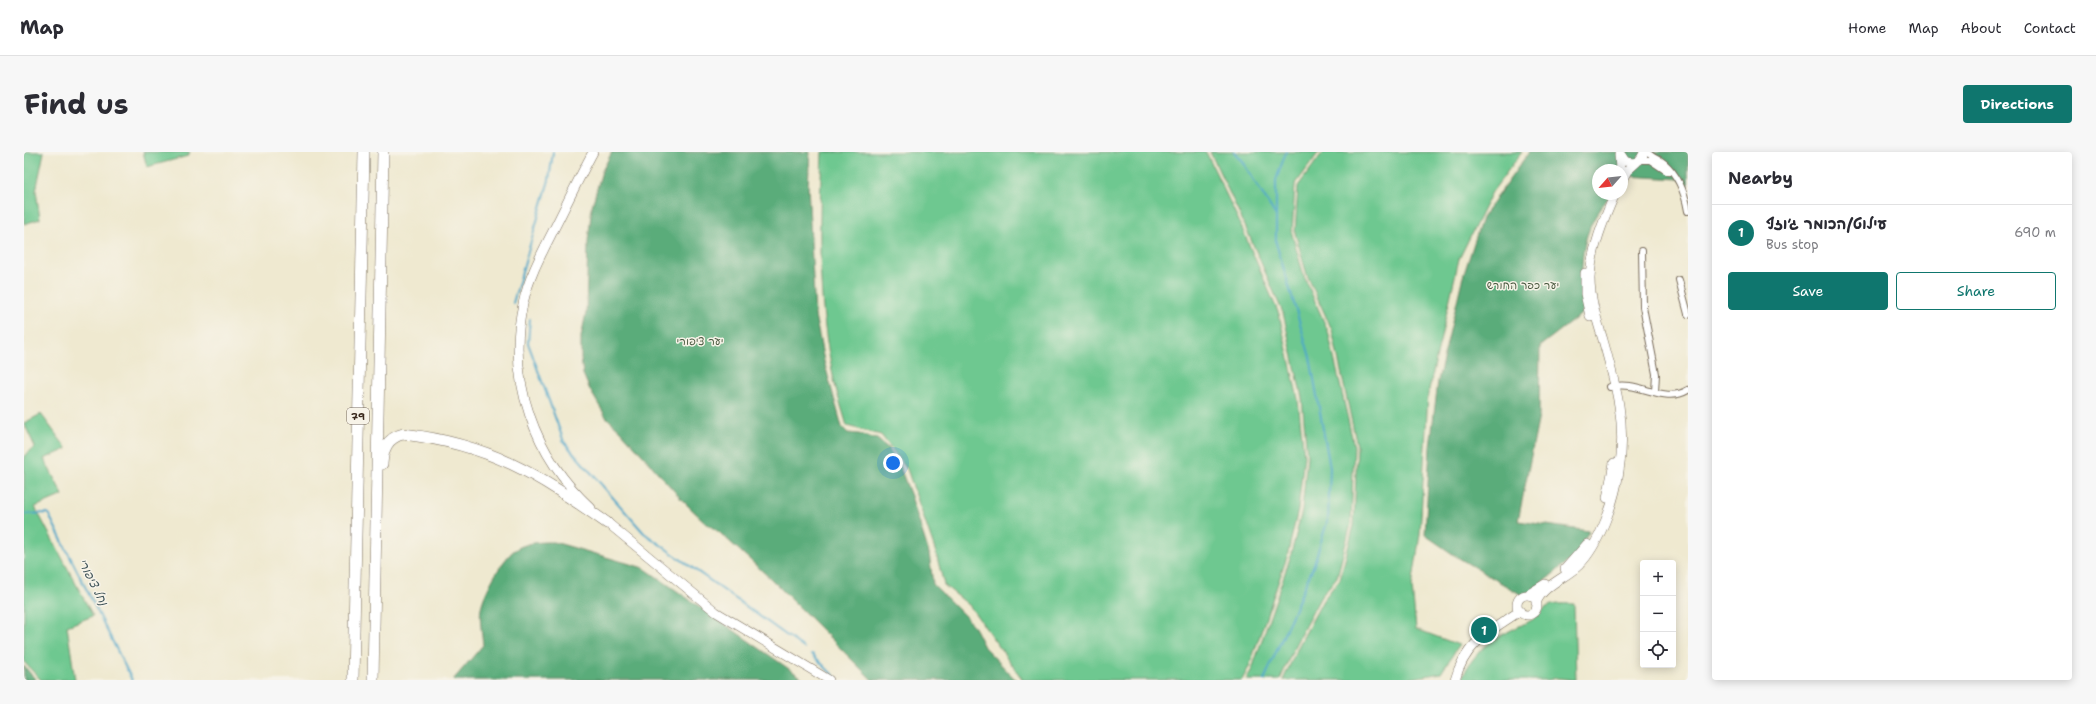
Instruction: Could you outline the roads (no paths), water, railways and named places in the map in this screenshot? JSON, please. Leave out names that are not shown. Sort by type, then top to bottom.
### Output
[{"type":"highway","name":"79","points":[[353,680],[364,152]]},
{"type":"highway","name":"79","points":[[373,680],[374,562],[383,152]]},
{"type":"highway","points":[[374,562],[383,453],[391,439],[403,434],[444,440],[500,457],[558,489],[607,523]]},
{"type":"street","points":[[593,152],[535,267],[523,304],[518,342],[519,369],[525,400],[531,420],[547,454],[575,491],[607,523],[716,612],[828,680]]},
{"type":"street","points":[[1648,152],[1667,165],[1679,183],[1688,211]]},
{"type":"street","points":[[1619,153],[1624,161],[1640,158],[1655,163],[1665,169],[1679,183]]},
{"type":"street","points":[[1619,153],[1620,164]]},
{"type":"street","points":[[1628,170],[1640,158]]},
{"type":"street","points":[[1536,603],[1545,590],[1572,571],[1585,559],[1599,534],[1610,508],[1619,472],[1622,444],[1620,408],[1587,303],[1584,285],[1586,265],[1591,243],[1607,200]]},
{"type":"street","points":[[1520,611],[1518,601],[1561,572],[1575,560],[1586,545],[1600,516],[1611,480],[1616,447],[1613,386],[1594,307],[1590,279],[1593,259],[1599,238],[1613,200]]},
{"type":"street","points":[[1642,250],[1643,307],[1656,380],[1655,392]]},
{"type":"street","points":[[1679,280],[1688,314]]},
{"type":"street","points":[[1613,386],[1630,385],[1671,396],[1688,390]]},
{"type":"street","points":[[1520,611],[1526,614],[1532,613],[1536,609],[1536,603],[1533,598],[1527,595]]},
{"type":"street","points":[[1455,680],[1458,667],[1468,650],[1480,639],[1520,611]]},
{"type":"waterway","points":[[513,303],[549,180],[553,152]]},
{"type":"waterway","points":[[1234,152],[1242,161],[1276,216]]},
{"type":"waterway","points":[[1264,680],[1313,567],[1328,519],[1330,468],[1310,357],[1276,243],[1276,180],[1286,152]]},
{"type":"waterway","points":[[530,319],[528,343],[564,442],[644,533],[804,648]]},
{"type":"waterway","name":"נחל ציפורי","points":[[24,514],[48,513],[132,680]]},
{"type":"waterway","points":[[812,654],[838,680]]},
{"type":"place","name":"עילוט/הכומר ג׳וזף","points":[[1484,630]]},
{"type":"park label","name":"יער כפר החורש","points":[[1523,285]]},
{"type":"park label","name":"יער ציפורי","points":[[700,341]]}]
